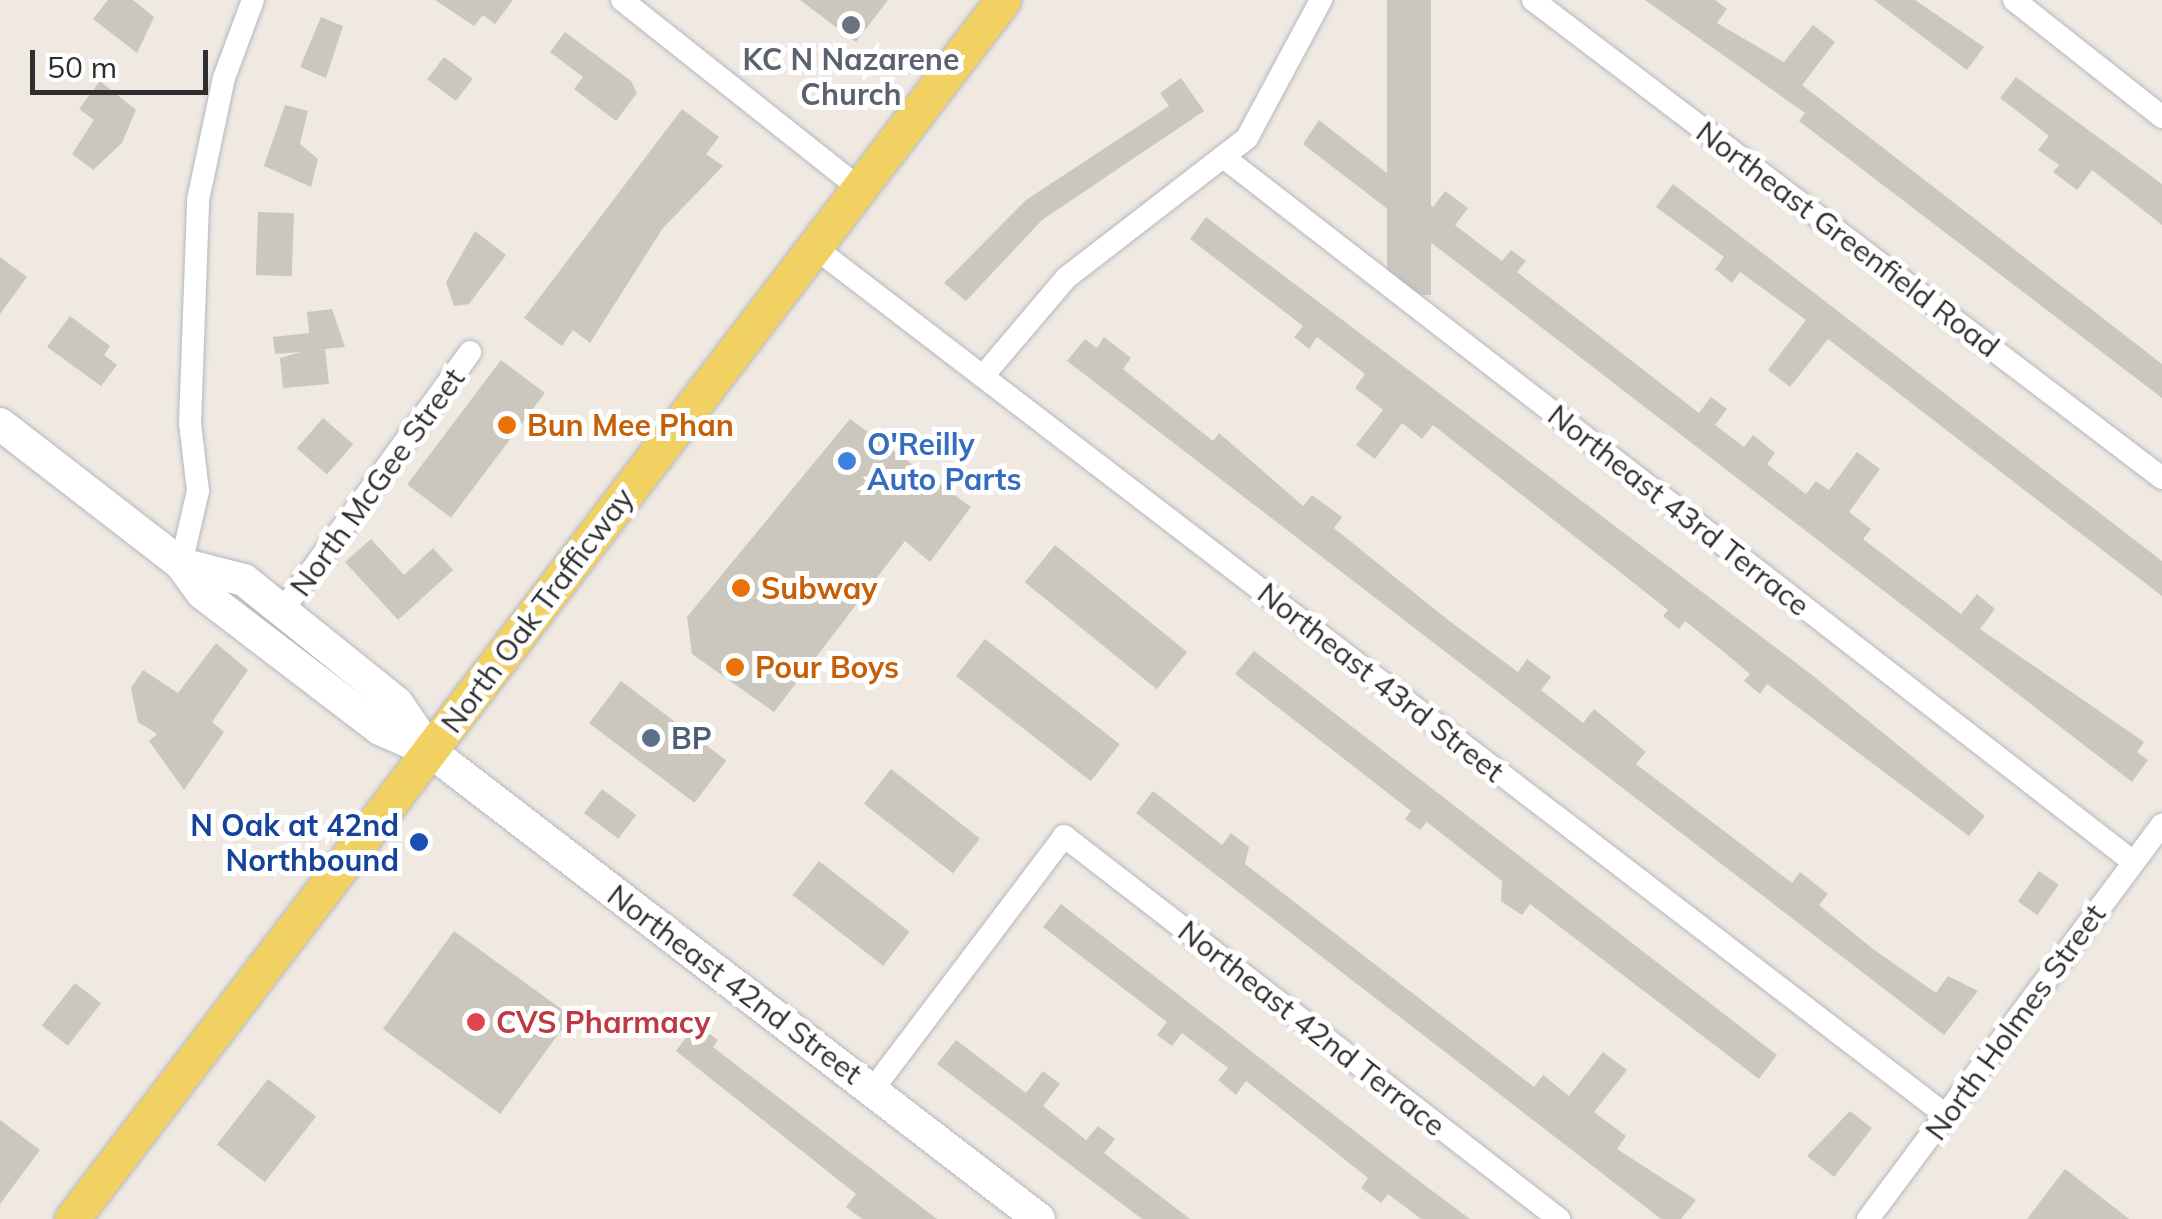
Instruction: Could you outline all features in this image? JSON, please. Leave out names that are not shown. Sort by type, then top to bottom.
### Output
[{"type":"main road","name":"North Oak Trafficway","points":[[72,1219],[1003,0]]},
{"type":"main road","points":[[0,424],[181,564],[202,594],[366,718],[430,751]]},
{"type":"main road","points":[[181,564],[219,567],[282,611],[397,702],[430,751]]},
{"type":"main road","name":"Northeast 42nd Street","points":[[430,751],[1040,1219]]},
{"type":"street","points":[[181,564],[198,491],[190,423],[198,200],[224,78],[253,0]]},
{"type":"street","points":[[622,0],[859,188]]},
{"type":"street","points":[[983,376],[1066,278],[1226,160],[1281,88],[1321,0]]},
{"type":"street","name":"Northeast Greenfield Road","points":[[1533,0],[2162,478]]},
{"type":"street","points":[[2014,0],[2162,117]]},
{"type":"street","name":"Northeast 43rd Terrace","points":[[1226,160],[2132,861]]},
{"type":"street","name":"Northeast 43rd Street","points":[[814,247],[1946,1116]]},
{"type":"street","name":"North McGee Street","points":[[282,611],[470,352]]},
{"type":"street","name":"North Holmes Street","points":[[1868,1219],[2162,825]]},
{"type":"street","name":"Northeast 42nd Terrace","points":[[873,1089],[1064,836],[1559,1219]]},
{"type":"building","points":[[108,0],[133,0],[154,17],[137,53],[93,19]]},
{"type":"building","points":[[435,0],[513,0],[495,24],[483,15],[474,26]]},
{"type":"building","name":"KC N Nazarene Church","points":[[800,0],[888,0],[856,42]]},
{"type":"building","points":[[1387,0],[1431,0],[1431,295],[1387,295]]},
{"type":"building","points":[[1645,0],[1715,0],[1727,9],[1717,23],[1784,62],[1813,25],[1835,42],[1802,85],[2162,364],[2162,398],[1799,121],[1805,113]]},
{"type":"building","points":[[1874,0],[1915,0],[1984,47],[1967,70]]},
{"type":"building","points":[[321,17],[343,26],[326,78],[300,67]]},
{"type":"building","points":[[565,32],[631,81],[637,93],[616,121],[574,89],[583,77],[550,52]]},
{"type":"building","points":[[444,57],[473,79],[456,101],[427,79]]},
{"type":"building","points":[[2016,77],[2162,184],[2162,225],[2092,170],[2077,190],[2053,172],[2059,165],[2038,150],[2049,136],[2000,98]]},
{"type":"building","points":[[1181,78],[1204,111],[1042,220],[966,301],[944,283],[1026,200],[1169,106],[1160,93]]},
{"type":"building","points":[[100,81],[136,110],[122,143],[93,170],[72,154],[94,120],[79,109]]},
{"type":"building","points":[[285,105],[308,111],[300,144],[318,159],[311,187],[264,166]]},
{"type":"building","points":[[682,109],[719,137],[706,154],[723,166],[663,228],[590,343],[573,330],[562,346],[524,318]]},
{"type":"building","points":[[1319,120],[1425,203],[1433,207],[1445,191],[1468,208],[1455,225],[1502,261],[1511,250],[1526,261],[1517,272],[1699,413],[1711,397],[1727,409],[1715,425],[1744,447],[1753,435],[1775,453],[1767,464],[1806,494],[1816,481],[1829,490],[1857,452],[1880,469],[1849,512],[1871,529],[1863,539],[1961,614],[1977,594],[1995,609],[1980,629],[2144,742],[2137,752],[2148,760],[2132,782],[1303,144]]},
{"type":"building","points":[[1673,184],[2162,561],[2162,596],[1828,339],[1790,387],[1768,370],[1806,320],[1740,272],[1732,283],[1715,269],[1724,257],[1656,207]]},
{"type":"building","points":[[258,212],[294,213],[292,276],[256,275]]},
{"type":"building","points":[[1206,217],[1812,675],[1985,816],[1969,836],[1767,684],[1760,694],[1744,681],[1750,674],[1719,648],[1685,621],[1679,629],[1663,616],[1668,610],[1433,425],[1422,439],[1402,423],[1375,459],[1356,445],[1383,410],[1355,388],[1365,374],[1317,337],[1309,349],[1294,337],[1303,326],[1190,239]]},
{"type":"building","points":[[475,231],[506,255],[469,304],[454,306],[446,282]]},
{"type":"building","points":[[0,257],[27,277],[0,314]]},
{"type":"building","points":[[332,309],[345,347],[325,349],[329,384],[283,388],[280,358],[301,352],[275,354],[273,337],[309,333],[307,312]]},
{"type":"building","points":[[70,316],[110,346],[104,355],[117,365],[101,386],[47,347]]},
{"type":"building","points":[[1104,337],[1131,358],[1123,369],[1213,441],[1219,433],[1303,506],[1312,495],[1342,517],[1334,528],[1448,620],[1518,672],[1527,659],[1551,677],[1541,690],[1583,723],[1594,709],[1646,752],[1636,764],[1792,883],[1800,872],[1828,894],[1819,905],[1873,949],[1936,993],[1948,976],[1978,991],[1944,1035],[1067,361],[1085,339],[1097,348]]},
{"type":"building","points":[[501,360],[545,393],[451,518],[407,485]]},
{"type":"building","points":[[323,418],[353,444],[327,474],[297,448]]},
{"type":"building","points":[[850,419],[971,507],[930,562],[905,541],[774,712],[692,654],[687,617]]},
{"type":"building","points":[[371,539],[404,575],[433,548],[453,570],[398,620],[345,562]]},
{"type":"building","points":[[1055,545],[1187,652],[1157,689],[1025,582]]},
{"type":"building","points":[[985,639],[1120,744],[1091,781],[956,676]]},
{"type":"building","points":[[216,643],[248,670],[212,722],[224,732],[184,790],[149,741],[157,734],[138,722],[131,688],[143,670],[178,693]]},
{"type":"building","points":[[1254,651],[1777,1055],[1759,1079],[1530,904],[1522,915],[1501,901],[1502,881],[1427,822],[1420,830],[1405,819],[1411,811],[1235,674]]},
{"type":"building","points":[[621,681],[726,760],[695,803],[589,723]]},
{"type":"building","points":[[891,769],[980,839],[953,873],[864,804]]},
{"type":"building","points":[[602,789],[636,815],[618,839],[584,813]]},
{"type":"building","points":[[1153,791],[1222,845],[1231,833],[1249,847],[1245,864],[1534,1087],[1543,1075],[1569,1096],[1603,1052],[1627,1070],[1594,1112],[1626,1136],[1617,1149],[1696,1200],[1681,1219],[1661,1219],[1136,813]]},
{"type":"building","points":[[819,861],[910,932],[883,966],[793,895]]},
{"type":"building","points":[[2039,871],[2059,885],[2037,915],[2018,901]]},
{"type":"building","points":[[1061,904],[1470,1219],[1421,1219],[1388,1194],[1381,1203],[1361,1188],[1368,1178],[1246,1081],[1236,1095],[1218,1080],[1228,1068],[1182,1033],[1172,1046],[1157,1035],[1167,1022],[1043,927]]},
{"type":"building","name":"CVS Pharmacy","points":[[454,931],[571,1016],[500,1114],[383,1029]]},
{"type":"building","points":[[75,983],[101,1003],[68,1046],[42,1026]]},
{"type":"building","points":[[696,1024],[718,1040],[713,1047],[937,1219],[862,1219],[846,1207],[856,1194],[676,1051]]},
{"type":"building","points":[[956,1040],[1026,1093],[1043,1071],[1060,1084],[1043,1106],[1086,1140],[1098,1126],[1115,1139],[1104,1153],[1190,1219],[1142,1219],[937,1064]]},
{"type":"building","points":[[268,1079],[316,1117],[265,1182],[217,1144]]},
{"type":"building","points":[[1850,1111],[1872,1128],[1834,1177],[1807,1156]]},
{"type":"building","points":[[0,1120],[40,1150],[0,1204]]},
{"type":"building","points":[[2065,1169],[2129,1219],[2027,1219]]},
{"type":"place","name":"KC N Nazarene Church","points":[[851,25]]},
{"type":"place","name":"Bun Mee Phan","points":[[507,425]]},
{"type":"place","name":"O'Reilly Auto Parts","points":[[847,461]]},
{"type":"place","name":"Subway","points":[[741,588]]},
{"type":"place","name":"Pour Boys","points":[[735,667]]},
{"type":"place","name":"BP","points":[[651,738]]},
{"type":"place","name":"N Oak at 42nd Northbound","points":[[419,842]]},
{"type":"place","name":"CVS Pharmacy","points":[[476,1022]]}]
